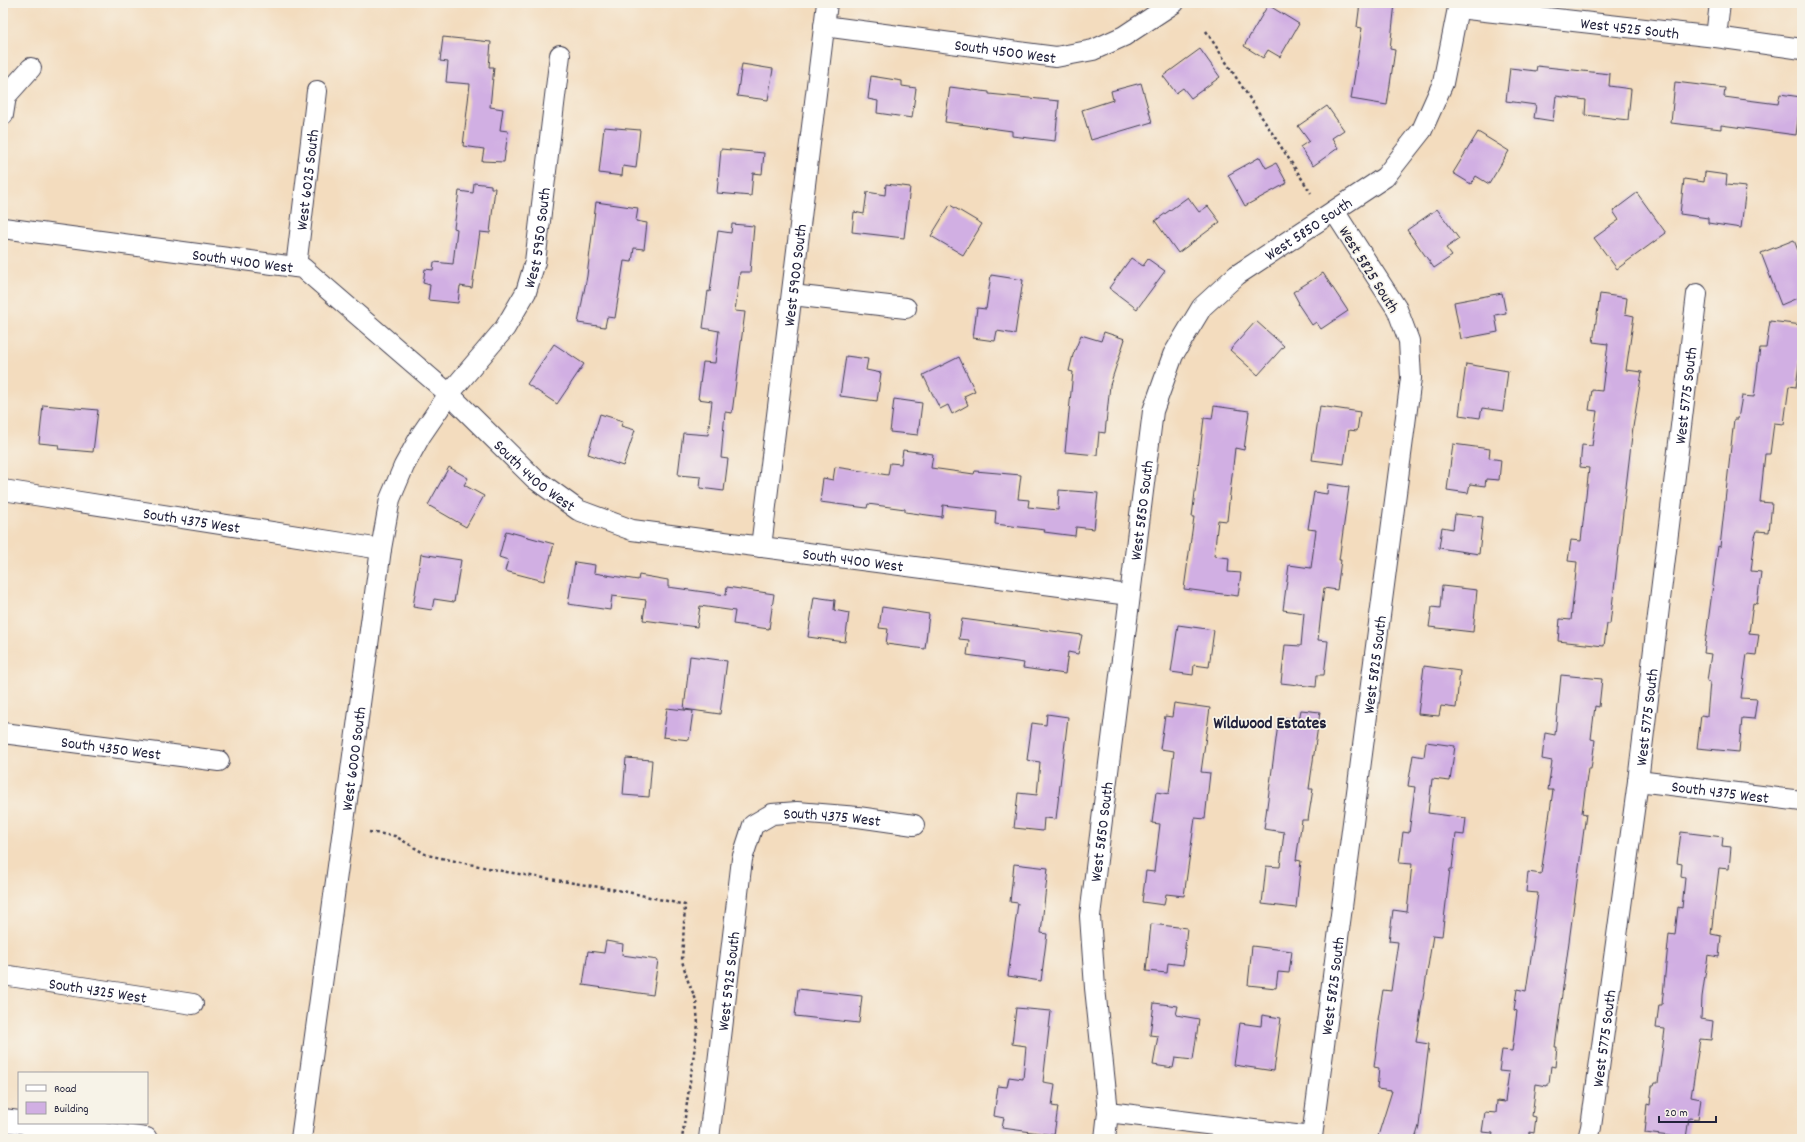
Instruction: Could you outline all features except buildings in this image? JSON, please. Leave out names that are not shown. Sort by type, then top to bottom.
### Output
[{"type":"main road","points":[[3,1120],[18,1122]]},
{"type":"main road","points":[[32,1124],[146,1139]]},
{"type":"street","name":"West 5900 South","points":[[761,547],[827,3]]},
{"type":"street","name":"South 4500 West","points":[[824,26],[1056,57],[1093,50],[1124,36],[1174,3]]},
{"type":"street","points":[[1716,37],[1720,3]]},
{"type":"street","name":"West 4525 South","points":[[1458,6],[1802,48]]},
{"type":"street","name":"West 5850 South","points":[[1105,1139],[1108,1112],[1090,916],[1153,411],[1173,354],[1202,307],[1237,275],[1385,177],[1422,130],[1443,83],[1458,6]]},
{"type":"street","name":"West 5950 South","points":[[449,394],[505,328],[526,292],[535,262],[560,55]]},
{"type":"street","points":[[3,115],[6,96],[31,68]]},
{"type":"street","name":"West 6025 South","points":[[296,267],[317,91]]},
{"type":"street","name":"West 5825 South","points":[[1108,1112],[1312,1137],[1411,378],[1409,341],[1398,309],[1334,211]]},
{"type":"street","name":"South 4400 West","points":[[3,228],[302,268],[449,394],[535,479],[578,510],[632,530],[1129,595]]},
{"type":"street","name":"West 5775 South","points":[[1588,1139],[1591,1127],[1638,781],[1697,294]]},
{"type":"street","points":[[792,295],[906,308]]},
{"type":"street","name":"West 6000 South","points":[[301,1139],[381,549],[390,500],[404,466],[421,435],[449,394]]},
{"type":"street","name":"South 4375 West","points":[[3,490],[381,549]]},
{"type":"street","name":"South 4350 West","points":[[3,733],[219,761]]},
{"type":"street","name":"South 4375 West","points":[[1638,781],[1802,801]]},
{"type":"street","name":"South 4375 West","points":[[752,825],[772,814],[797,812],[858,817],[914,824]]},
{"type":"street","name":"West 5925 South","points":[[709,1139],[742,859],[752,825]]},
{"type":"street","name":"South 4325 West","points":[[3,975],[193,1004]]},
{"type":"path","points":[[1206,31],[1311,193]]},
{"type":"path","points":[[369,832],[395,836],[427,855],[506,872],[622,891],[685,905],[682,961],[696,1000],[698,1024],[682,1139]]},
{"type":"district","name":"Wildwood Estates","points":[[1270,722]]}]
